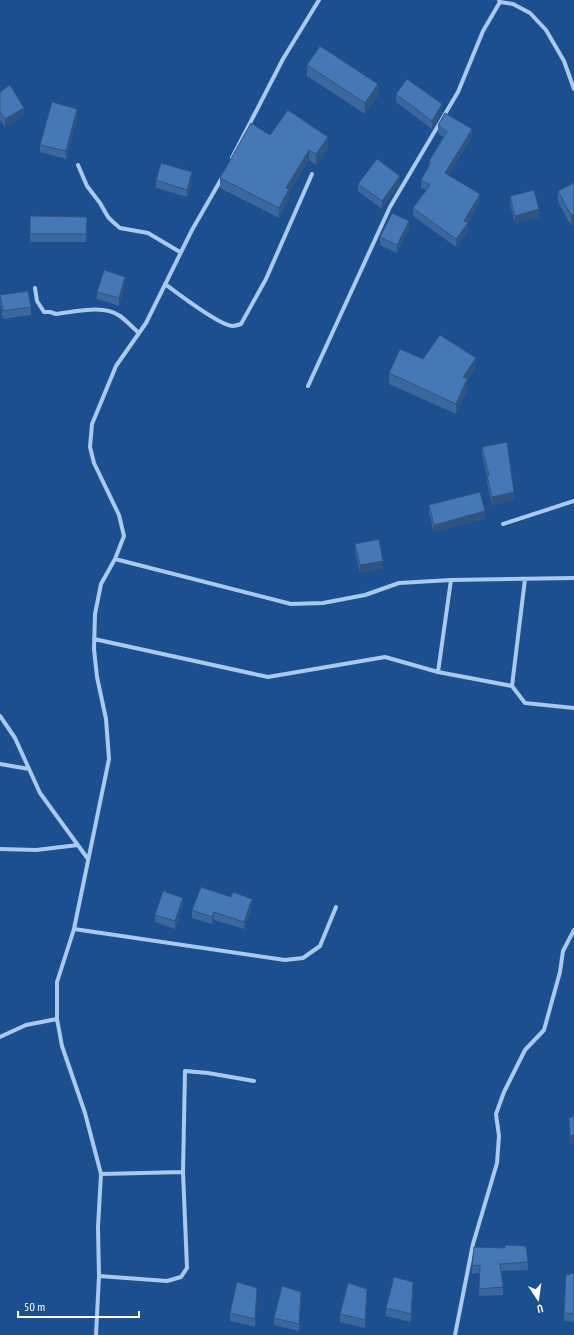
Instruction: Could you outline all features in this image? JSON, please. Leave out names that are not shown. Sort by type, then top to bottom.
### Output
[{"type":"street","points":[[230,161],[283,59],[319,0]]},
{"type":"street","points":[[308,386],[390,207],[458,92],[483,30],[500,1],[513,4],[530,13],[546,30],[564,61],[574,89]]},
{"type":"street","points":[[78,165],[87,186],[100,203],[108,218],[120,228],[148,233],[180,252]]},
{"type":"street","points":[[96,1335],[99,1276],[98,1227],[100,1174],[85,1113],[62,1046],[57,1019],[57,982],[74,929],[109,759],[106,719],[97,677],[94,639],[95,614],[101,584],[124,536],[119,515],[94,463],[90,447],[92,424],[116,366],[146,323],[180,252],[224,173]]},
{"type":"street","points":[[165,284],[210,316],[225,324],[232,326],[241,324],[266,279],[312,174]]},
{"type":"street","points":[[35,288],[37,301],[44,312],[56,314],[98,309],[109,311],[120,316],[139,333]]},
{"type":"street","points":[[503,524],[574,501]]},
{"type":"street","points":[[114,559],[291,604],[323,603],[365,595],[399,583],[451,580],[574,578]]},
{"type":"street","points":[[512,686],[525,579]]},
{"type":"street","points":[[438,672],[451,580]]},
{"type":"street","points":[[94,639],[268,677],[385,657],[438,672],[512,686],[525,703],[574,708]]},
{"type":"street","points":[[0,716],[15,738],[40,793],[88,859]]},
{"type":"street","points":[[0,764],[29,769]]},
{"type":"street","points":[[0,850],[36,850],[78,845]]},
{"type":"street","points":[[74,929],[284,960],[303,958],[320,946],[336,907]]},
{"type":"street","points":[[455,1335],[473,1244],[497,1163],[500,1136],[496,1114],[504,1092],[525,1050],[544,1030],[560,972],[564,951],[574,930]]},
{"type":"street","points":[[0,1037],[26,1025],[57,1019]]},
{"type":"street","points":[[99,1276],[167,1281],[180,1278],[187,1268],[183,1172],[185,1071],[208,1073],[254,1081]]},
{"type":"street","points":[[100,1174],[183,1172]]},
{"type":"building","points":[[320,46],[378,84],[365,103],[307,65]]},
{"type":"building","points":[[407,79],[442,104],[432,121],[396,94]]},
{"type":"building","points":[[10,85],[24,108],[5,119],[0,112],[0,92]]},
{"type":"building","points":[[52,102],[77,109],[66,151],[40,145]]},
{"type":"building","points":[[288,110],[328,137],[316,154],[309,150],[286,188],[289,189],[279,208],[220,178],[251,123],[270,135]]},
{"type":"building","points":[[445,113],[472,129],[445,173],[480,194],[464,221],[468,223],[456,239],[413,208],[430,185],[421,180],[431,162],[429,161],[447,132],[438,125]]},
{"type":"building","points":[[377,159],[400,176],[382,201],[358,184]]},
{"type":"building","points":[[161,163],[192,172],[187,190],[156,180]]},
{"type":"building","points":[[574,183],[574,214],[571,215],[558,191]]},
{"type":"building","points":[[534,190],[539,209],[515,216],[510,196]]},
{"type":"building","points":[[392,213],[409,221],[397,245],[380,237]]},
{"type":"building","points":[[30,216],[87,217],[86,234],[30,234]]},
{"type":"building","points":[[104,270],[125,277],[119,298],[97,292]]},
{"type":"building","points":[[28,291],[31,307],[3,311],[0,295]]},
{"type":"building","points":[[440,335],[476,358],[463,377],[467,379],[456,404],[389,373],[400,349],[423,359]]},
{"type":"building","points":[[507,442],[514,492],[492,497],[487,476],[489,475],[482,447]]},
{"type":"building","points":[[480,492],[485,511],[434,525],[429,505]]},
{"type":"building","points":[[379,539],[383,561],[360,565],[355,544]]},
{"type":"building","points":[[201,887],[231,897],[233,892],[252,899],[244,922],[214,912],[212,917],[192,910]]},
{"type":"building","points":[[163,891],[183,898],[175,921],[155,915]]},
{"type":"building","points":[[574,1116],[574,1135],[570,1136],[569,1118]]},
{"type":"building","points":[[505,1245],[526,1246],[528,1262],[500,1264],[503,1287],[479,1289],[480,1265],[472,1266],[474,1247],[505,1248]]},
{"type":"building","points":[[574,1273],[574,1314],[564,1313],[566,1275]]},
{"type":"building","points":[[394,1277],[413,1282],[411,1314],[386,1308]]},
{"type":"building","points":[[237,1282],[257,1288],[255,1319],[230,1313]]},
{"type":"building","points":[[348,1283],[367,1289],[365,1320],[340,1314]]},
{"type":"building","points":[[282,1286],[301,1292],[299,1324],[274,1318]]}]
